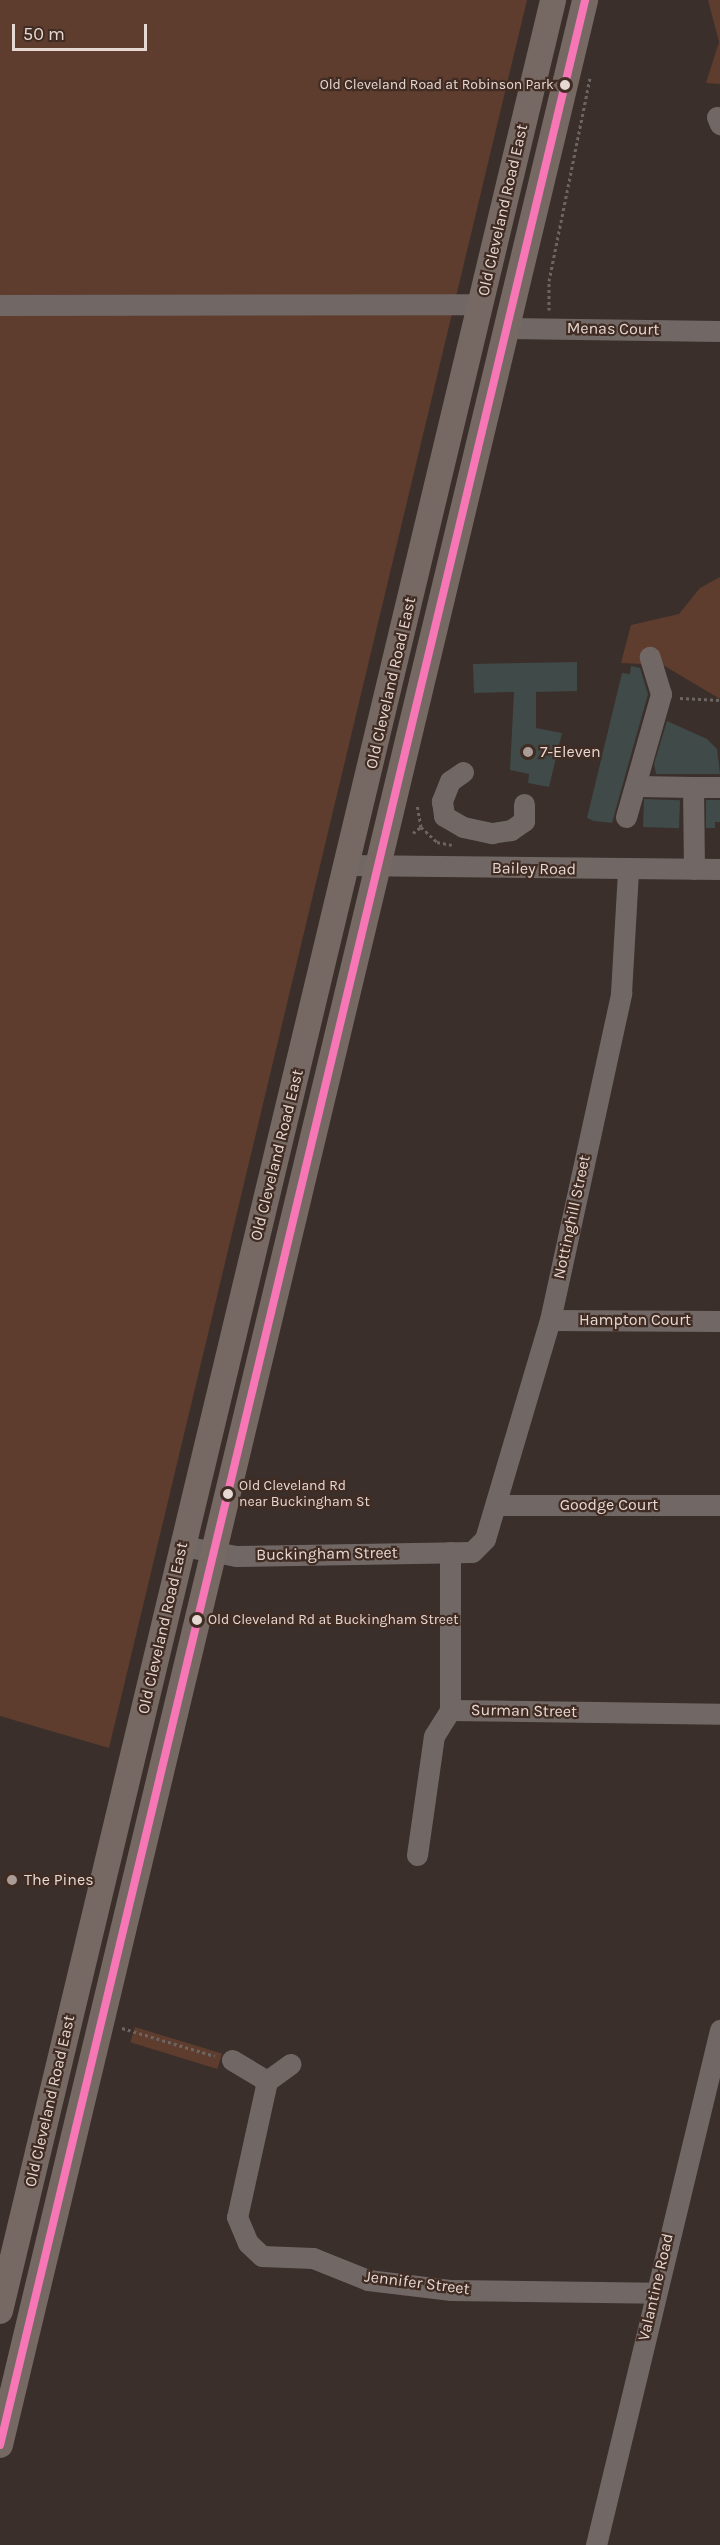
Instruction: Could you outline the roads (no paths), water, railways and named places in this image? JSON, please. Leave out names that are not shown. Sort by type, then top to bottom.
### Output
[{"type":"main road","name":"Old Cleveland Road East","points":[[0,2311],[553,0]]},
{"type":"main road","name":"Old Cleveland Road East","points":[[0,2445],[585,0]]},
{"type":"street","points":[[0,305],[480,304]]},
{"type":"street","name":"Menas Court","points":[[506,328],[720,331]]},
{"type":"street","points":[[626,816],[637,786],[661,694],[650,657]]},
{"type":"street","points":[[463,772],[450,781],[442,801],[444,816],[463,827],[492,833],[511,830],[524,821],[524,804]]},
{"type":"street","points":[[637,786],[720,787]]},
{"type":"street","points":[[693,787],[694,869]]},
{"type":"street","name":"Bailey Road","points":[[347,865],[627,870],[720,869]]},
{"type":"street","name":"Nottinghill Street","points":[[472,1552],[485,1539],[497,1505],[550,1320],[621,993],[627,870]]},
{"type":"street","name":"Hampton Court","points":[[550,1320],[720,1321]]},
{"type":"street","name":"Goodge Court","points":[[497,1505],[720,1505]]},
{"type":"street","name":"Buckingham Street","points":[[183,1546],[236,1556],[472,1552]]},
{"type":"street","name":"Surman Street","points":[[450,1552],[450,1710],[720,1714]]},
{"type":"street","points":[[417,1856],[434,1736],[450,1710]]},
{"type":"street","name":"Valantine Road","points":[[596,2545],[720,2030]]},
{"type":"street","points":[[232,2060],[267,2081],[290,2064]]},
{"type":"street","name":"Jennifer Street","points":[[267,2081],[237,2217],[248,2243],[262,2256],[313,2258],[368,2280],[451,2290],[655,2293]]},
{"type":"place","name":"Old Cleveland Road at Robinson Park","points":[[565,85]]},
{"type":"place","name":"7-Eleven","points":[[528,752]]},
{"type":"place","name":"Old Cleveland Rd near Buckingham St","points":[[228,1494]]},
{"type":"place","name":"Old Cleveland Rd at Buckingham Street","points":[[197,1620]]},
{"type":"place","name":"The Pines","points":[[12,1880]]}]
